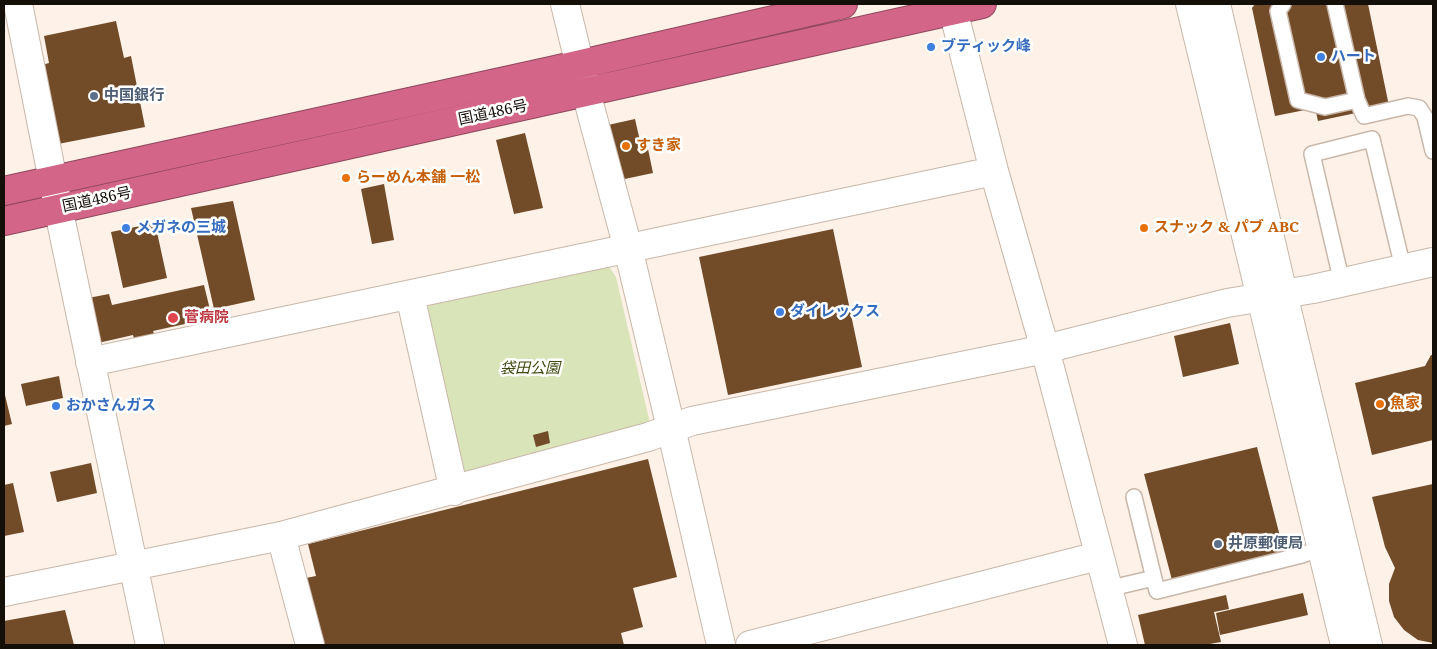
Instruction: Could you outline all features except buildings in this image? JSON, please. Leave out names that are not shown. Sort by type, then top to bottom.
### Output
[{"type":"highway","name":"国道486号","points":[[4,191],[843,4]]},
{"type":"highway","name":"国道486号","points":[[4,222],[59,208],[982,4]]},
{"type":"street","points":[[19,4],[90,362],[150,645]]},
{"type":"street","points":[[565,4],[628,248],[721,645]]},
{"type":"street","points":[[1190,4],[1368,645]]},
{"type":"street","points":[[1216,4],[1321,548],[1344,645]]},
{"type":"street","points":[[953,10],[994,171],[1044,349],[1123,645]]},
{"type":"street","points":[[90,362],[994,171]]},
{"type":"street","points":[[4,592],[281,536],[454,491],[648,437],[692,421],[1044,349],[1227,303],[1342,283],[1433,262]]},
{"type":"street","points":[[410,295],[454,491]]},
{"type":"street","points":[[281,536],[310,645]]},
{"type":"street","points":[[750,645],[1098,556]]},
{"type":"lane","points":[[1283,4],[1278,11],[1298,100],[1326,107],[1357,100]]},
{"type":"lane","points":[[1335,4],[1357,100],[1364,116],[1408,106],[1419,108],[1425,117],[1433,151]]},
{"type":"lane","points":[[1342,283],[1312,154],[1372,139],[1403,268]]},
{"type":"lane","points":[[1134,497],[1157,592],[1302,555],[1321,548]]},
{"type":"lane","points":[[1107,589],[1154,578]]},
{"type":"green space","name":"袋田公園","points":[[607,264],[616,277],[649,419],[649,427],[480,475],[457,472],[421,304]]},
{"type":"place","name":"ブティック峰","points":[[931,47]]},
{"type":"place","name":"ハート","points":[[1321,57]]},
{"type":"place","name":"中国銀行","points":[[94,96]]},
{"type":"place","name":"すき家","points":[[626,146]]},
{"type":"place","name":"らーめん本舗 一松","points":[[346,178]]},
{"type":"place","name":"メガネの三城","points":[[126,228]]},
{"type":"place","name":"スナック & パブ ABC","points":[[1144,228]]},
{"type":"place","name":"ダイレックス","points":[[780,312]]},
{"type":"place","name":"菅病院","points":[[173,318]]},
{"type":"place","name":"魚家","points":[[1380,404]]},
{"type":"place","name":"おかさんガス","points":[[56,406]]},
{"type":"place","name":"井原郵便局","points":[[1218,544]]}]
